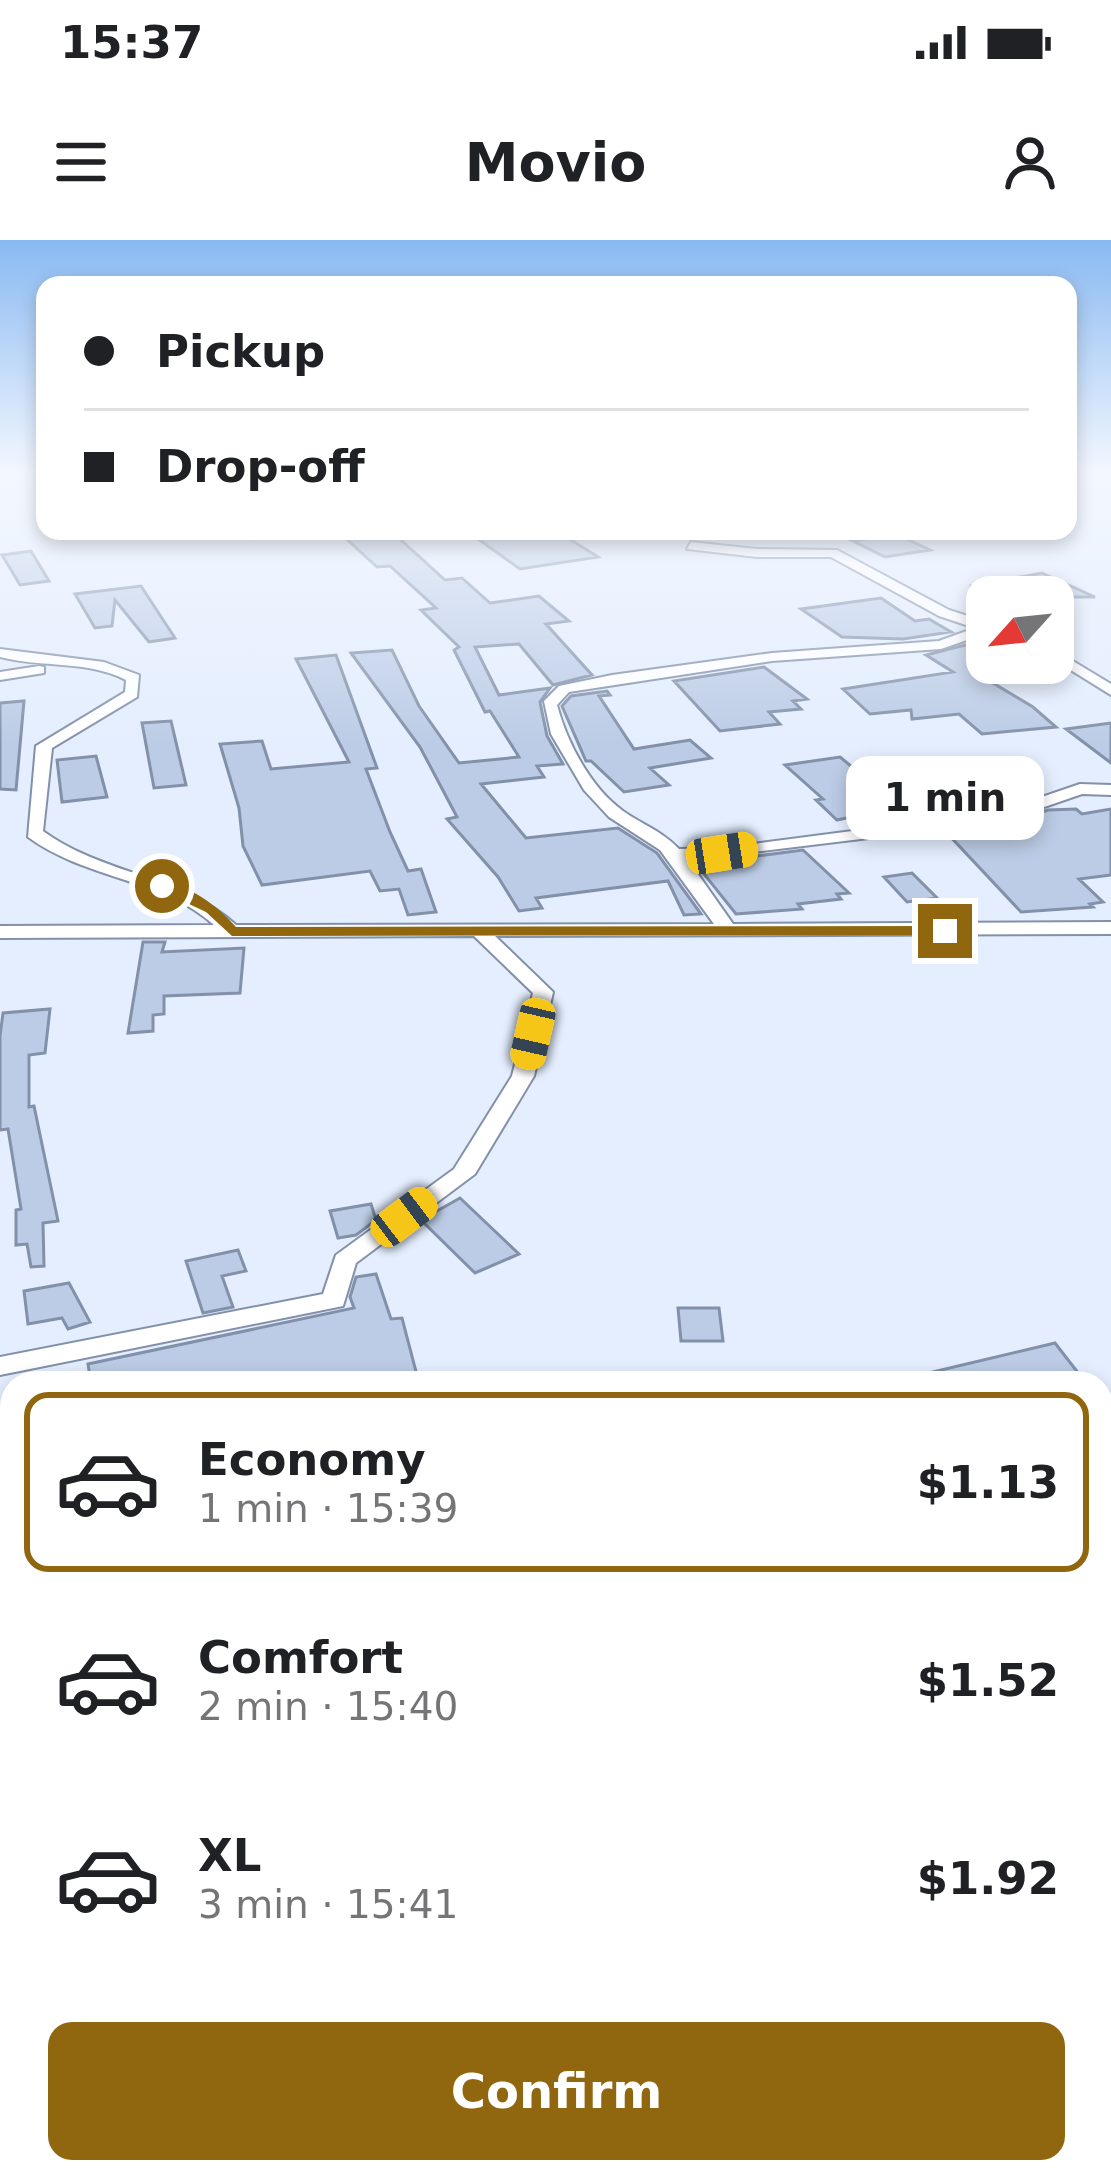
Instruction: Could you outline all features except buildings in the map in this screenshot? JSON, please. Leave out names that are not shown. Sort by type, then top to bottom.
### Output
[{"type":"street","points":[[852,564],[966,621]]},
{"type":"street","points":[[728,930],[675,855],[646,826],[626,821],[601,799],[568,754],[549,709],[564,689],[772,657],[966,639]]},
{"type":"street","points":[[0,653],[28,662],[112,663],[134,678],[132,694],[44,746],[34,832],[48,846],[79,860],[162,886],[212,908],[232,932]]},
{"type":"street","points":[[0,676],[65,665]]},
{"type":"street","points":[[1074,667],[1111,691]]},
{"type":"street","points":[[675,855],[1001,818],[1080,789],[1111,790]]},
{"type":"street","points":[[0,932],[1111,928]]},
{"type":"street","points":[[0,1366],[334,1300],[346,1260],[463,1174],[524,1076],[543,992],[482,932]]},
{"type":"route","points":[[162,886],[212,908],[232,932],[945,931]]}]
